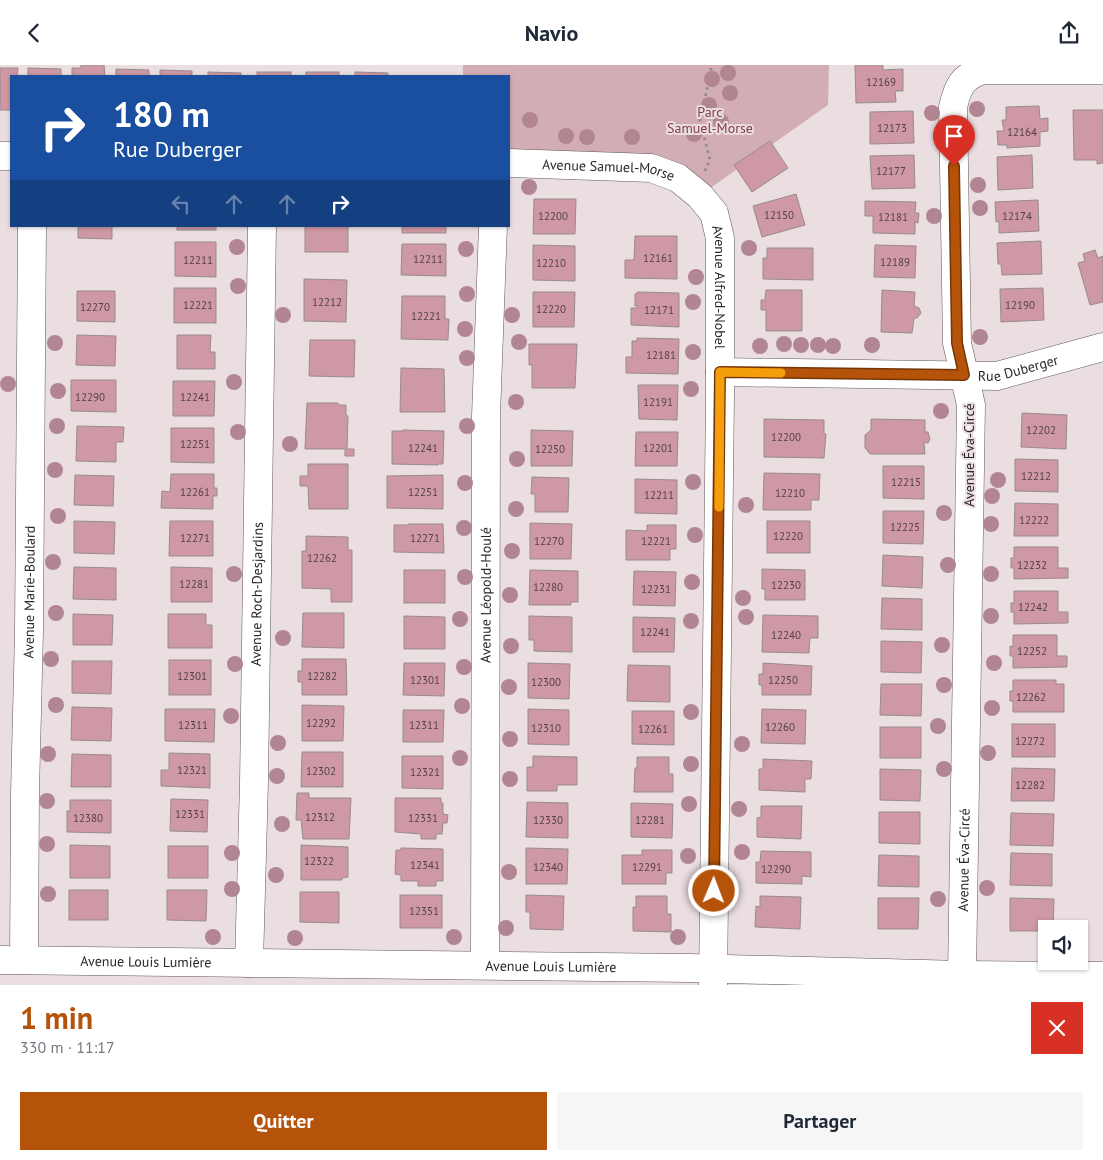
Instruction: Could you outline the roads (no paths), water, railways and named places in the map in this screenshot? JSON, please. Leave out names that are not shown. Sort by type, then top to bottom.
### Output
[{"type":"street","name":"Avenue Éva-Circé","points":[[962,975],[971,405],[957,343],[953,107],[962,83],[970,74],[983,70],[1103,70]]},
{"type":"street","name":"Avenue Samuel-Morse","points":[[510,163],[651,168],[678,178],[698,195]]},
{"type":"street","name":"Avenue Alfred-Nobel","points":[[698,195],[714,213],[720,238],[713,977]]},
{"type":"street","name":"Avenue Marie-Boulard","points":[[12,960],[25,793],[29,623],[32,227]]},
{"type":"street","name":"Avenue Roch-Desjardins","points":[[249,963],[255,763],[262,227]]},
{"type":"street","name":"Avenue Léopold-Houlé","points":[[485,965],[486,416],[493,227]]},
{"type":"street","name":"Rue Duberger","points":[[720,372],[997,376],[1103,347]]},
{"type":"street","name":"Avenue Louis Lumière","points":[[12,960],[485,965],[713,977],[1103,976]]},
{"type":"park label","name":"Parc Samuel-Morse","points":[[710,120]]}]
